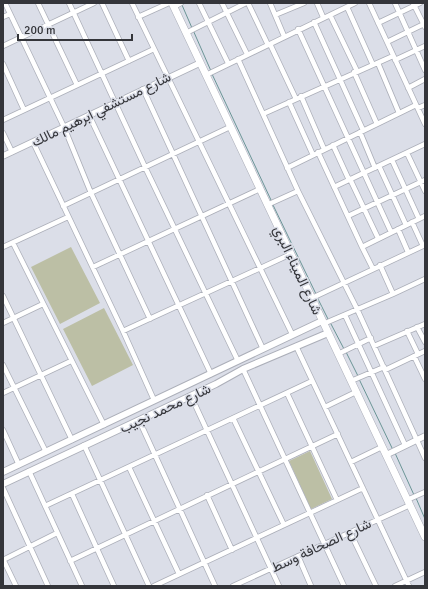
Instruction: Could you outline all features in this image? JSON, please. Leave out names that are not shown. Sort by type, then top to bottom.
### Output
[{"type":"highway","name":"شارع الميناء البري","points":[[171,4],[425,537]]},
{"type":"main road","name":"شارع محمد نجيب","points":[[3,472],[292,334],[323,322]]},
{"type":"main road","points":[[304,329],[308,340]]},
{"type":"main road","name":"شارع محمد نجيب","points":[[3,484],[191,396],[243,369],[308,340],[328,333]]},
{"type":"street","points":[[4,3],[64,127],[92,193],[150,319]]},
{"type":"street","points":[[38,3],[77,85]]},
{"type":"street","points":[[69,3],[145,167],[238,361]]},
{"type":"street","points":[[3,46],[94,3]]},
{"type":"street","points":[[102,3],[129,61]]},
{"type":"street","points":[[132,3],[292,334]]},
{"type":"street","points":[[138,17],[171,4],[181,3]]},
{"type":"street","points":[[200,3],[228,64]]},
{"type":"street","points":[[222,3],[247,54]]},
{"type":"street","points":[[186,33],[247,3],[296,99]]},
{"type":"street","points":[[270,3],[284,36]]},
{"type":"street","points":[[275,15],[304,3]]},
{"type":"street","points":[[317,3],[323,17]]},
{"type":"street","points":[[206,75],[247,54],[269,45],[298,29],[355,3]]},
{"type":"street","points":[[369,3],[425,124]]},
{"type":"street","points":[[394,3],[409,31],[425,70]]},
{"type":"street","points":[[378,23],[414,4],[420,3]]},
{"type":"street","points":[[387,42],[424,25],[414,4]]},
{"type":"street","points":[[347,7],[399,113]]},
{"type":"street","points":[[3,17],[10,14]]},
{"type":"street","points":[[330,14],[377,124]]},
{"type":"street","points":[[314,22],[377,167],[406,225]]},
{"type":"street","points":[[298,29],[391,232]]},
{"type":"street","points":[[263,114],[356,72],[425,46]]},
{"type":"street","points":[[3,120],[154,49]]},
{"type":"street","points":[[238,59],[287,168],[343,283],[358,310],[425,458]]},
{"type":"street","name":"شارع مستشفي ابرهيم مالك","points":[[3,156],[200,63]]},
{"type":"street","points":[[3,64],[24,110]]},
{"type":"street","points":[[408,88],[425,80]]},
{"type":"street","points":[[143,90],[263,349]]},
{"type":"street","points":[[301,96],[324,149]]},
{"type":"street","points":[[289,102],[312,155]]},
{"type":"street","points":[[287,168],[399,113],[425,105]]},
{"type":"street","points":[[89,115],[211,374]]},
{"type":"street","points":[[63,206],[230,127]]},
{"type":"street","points":[[3,133],[12,152]]},
{"type":"street","points":[[33,142],[123,330],[154,400]]},
{"type":"street","points":[[334,186],[350,180],[425,144]]},
{"type":"street","points":[[333,145],[378,238]]},
{"type":"street","points":[[318,152],[373,269]]},
{"type":"street","points":[[407,153],[423,181],[425,191]]},
{"type":"street","points":[[392,160],[419,219]]},
{"type":"street","points":[[348,216],[423,181]]},
{"type":"street","points":[[93,267],[260,189]]},
{"type":"street","points":[[267,205],[298,191]]},
{"type":"street","points":[[362,247],[425,216]]},
{"type":"street","points":[[3,247],[68,217]]},
{"type":"street","points":[[312,298],[424,245],[412,222]]},
{"type":"street","points":[[398,229],[408,252]]},
{"type":"street","points":[[12,243],[104,425]]},
{"type":"street","points":[[123,330],[291,254]]},
{"type":"street","points":[[380,265],[393,294]]},
{"type":"street","points":[[323,322],[358,310],[425,279]]},
{"type":"street","points":[[3,296],[72,440]]},
{"type":"street","points":[[3,323],[43,304]]},
{"type":"street","points":[[345,315],[406,446]]},
{"type":"street","points":[[374,346],[425,324]]},
{"type":"street","points":[[418,327],[425,342]]},
{"type":"street","points":[[408,331],[425,379]]},
{"type":"street","points":[[338,354],[371,338]]},
{"type":"street","points":[[296,346],[409,586]]},
{"type":"street","points":[[351,382],[425,351]]},
{"type":"street","points":[[3,393],[71,361]]},
{"type":"street","points":[[3,365],[46,452]]},
{"type":"street","points":[[243,369],[344,586]]},
{"type":"street","points":[[45,506],[155,456],[312,381]]},
{"type":"street","points":[[325,407],[356,392]]},
{"type":"street","points":[[287,393],[337,500]]},
{"type":"street","points":[[191,396],[279,586]]},
{"type":"street","points":[[233,418],[284,525]]},
{"type":"street","points":[[139,420],[215,586]]},
{"type":"street","points":[[3,430],[19,465]]},
{"type":"street","points":[[70,561],[180,507],[338,434]]},
{"type":"street","points":[[386,455],[425,436]]},
{"type":"street","points":[[84,445],[149,586]]},
{"type":"street","points":[[351,462],[382,447]]},
{"type":"street","points":[[129,467],[179,574]]},
{"type":"street","points":[[29,471],[82,586]]},
{"type":"street","points":[[3,488],[48,586]]},
{"type":"street","points":[[154,586],[363,488]]},
{"type":"street","name":"شارع الصحافة وسط","points":[[233,586],[240,585],[271,568],[378,519],[425,492]]},
{"type":"street","points":[[72,494],[114,586]]},
{"type":"street","points":[[207,495],[232,550]]},
{"type":"street","points":[[350,532],[376,586]]},
{"type":"street","points":[[16,586],[3,559],[58,534]]},
{"type":"street","points":[[298,556],[311,586]]},
{"type":"street","points":[[395,586],[425,572]]},
{"type":"green space","points":[[71,247],[100,303],[60,324],[31,267]]},
{"type":"green space","points":[[104,308],[133,365],[92,386],[63,329]]},
{"type":"green space","points":[[310,451],[332,499],[311,509],[289,461]]},
{"type":"waterway","points":[[182,5],[192,28]]},
{"type":"waterway","points":[[193,30],[211,71]]},
{"type":"waterway","points":[[212,74],[271,200]]},
{"type":"waterway","points":[[273,205],[316,294]]},
{"type":"waterway","points":[[317,297],[328,319]]},
{"type":"waterway","points":[[331,324],[344,349]]},
{"type":"waterway","points":[[346,352],[358,376]]},
{"type":"waterway","points":[[359,379],[393,450]]},
{"type":"waterway","points":[[395,453],[414,495]]},
{"type":"waterway","points":[[416,498],[425,519]]}]
